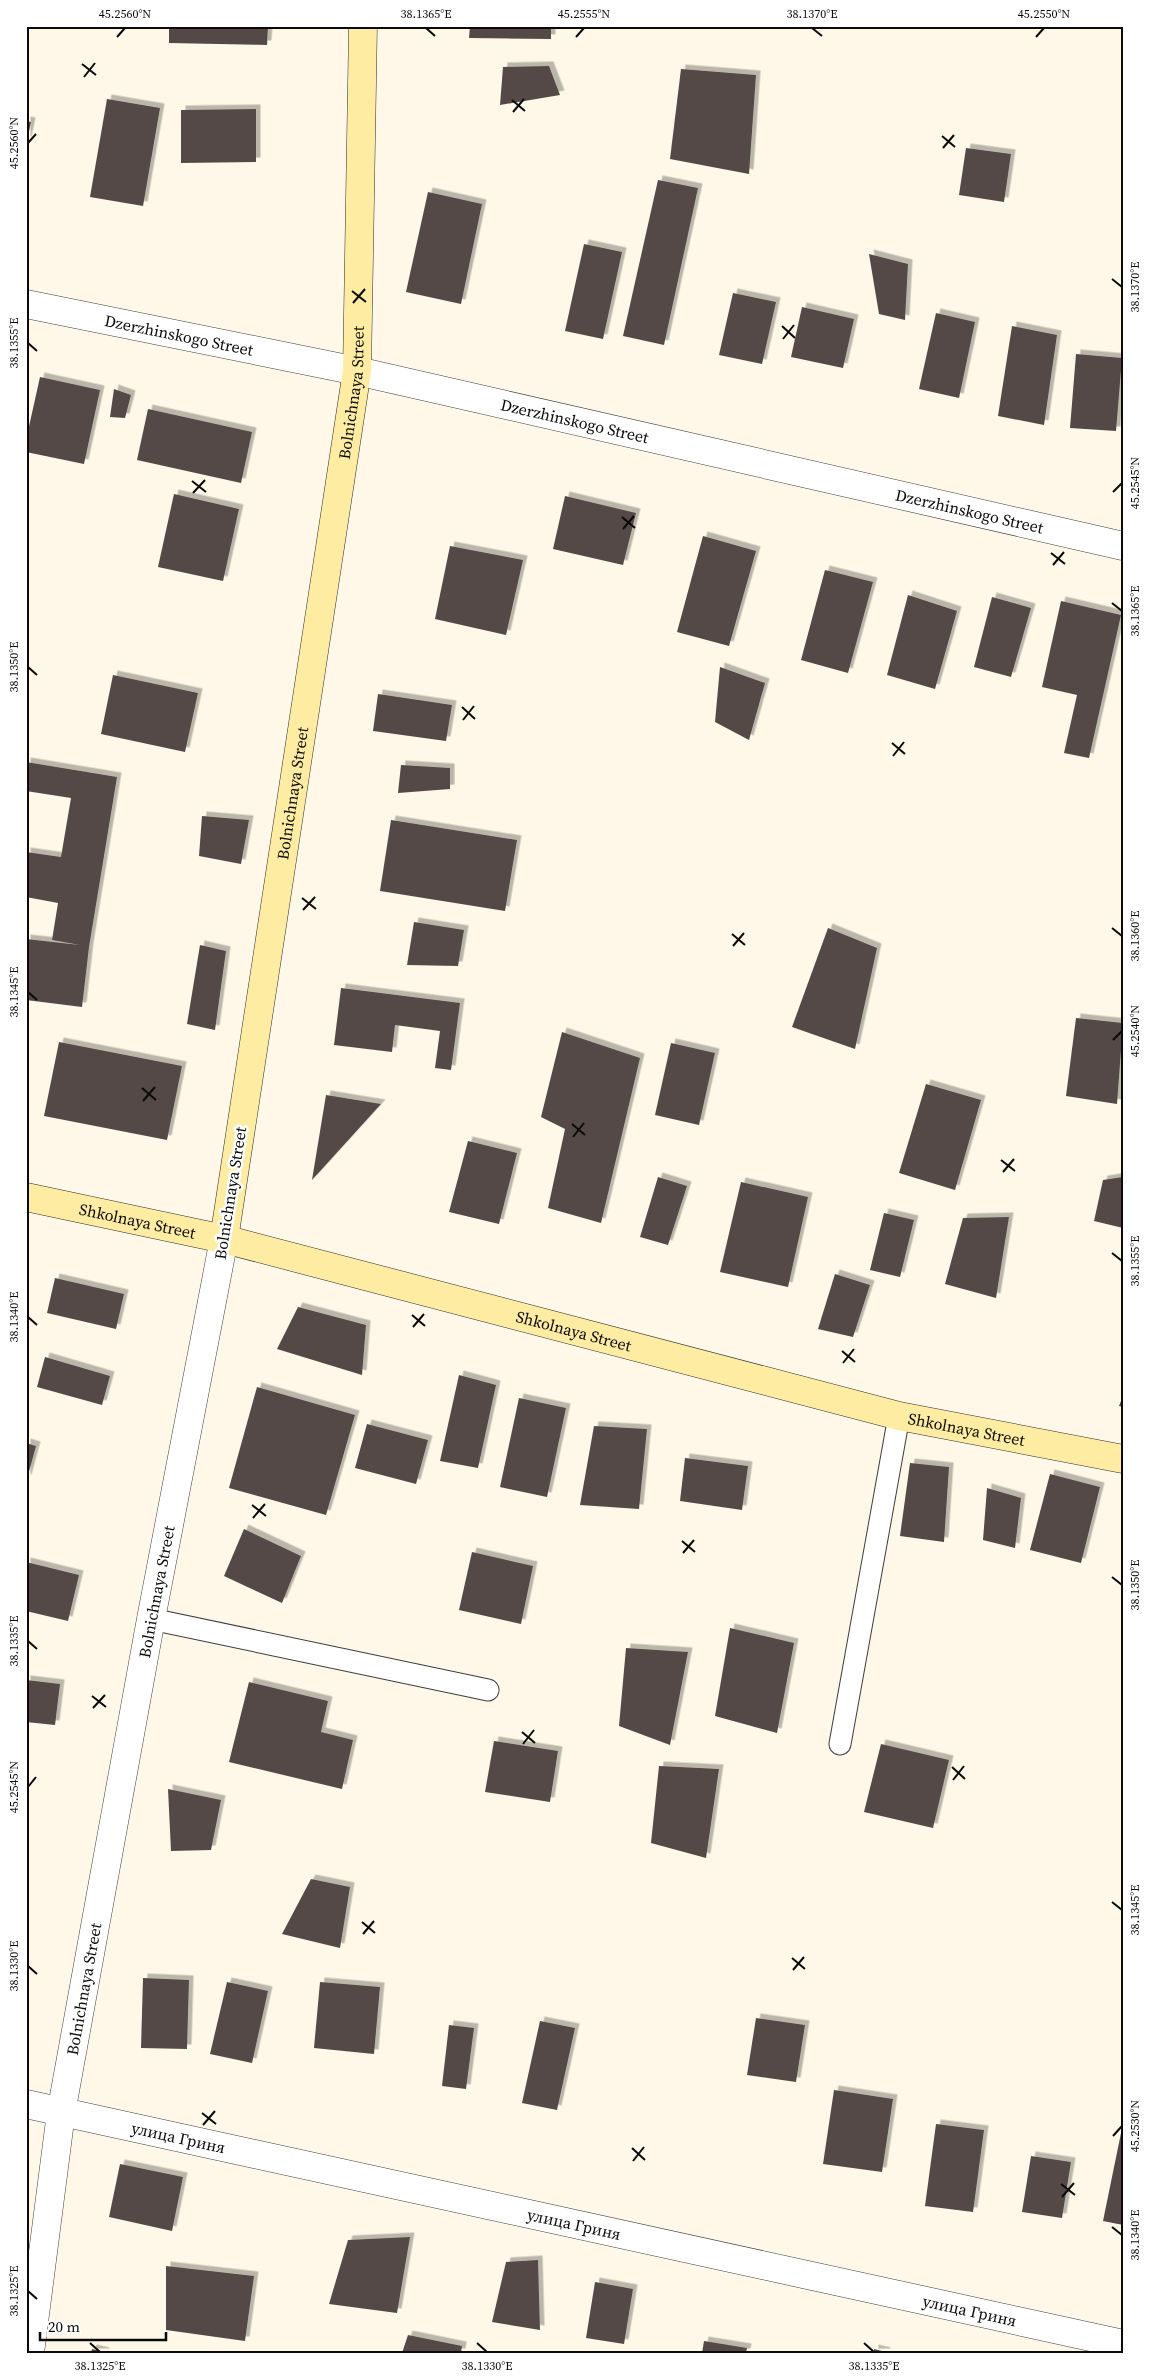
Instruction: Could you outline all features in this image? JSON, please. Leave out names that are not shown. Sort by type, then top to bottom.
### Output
[{"type":"street","name":"Bolnichnaya Street","points":[[30,2353],[61,2113],[150,1619],[224,1239],[357,371],[363,26]]},
{"type":"street","name":"Dzerzhinskogo Street","points":[[26,304],[357,371],[1123,546]]},
{"type":"street","name":"Shkolnaya Street","points":[[26,1196],[224,1239],[899,1416],[1123,1459]]},
{"type":"street","name":"улица Гриня","points":[[26,2104],[1123,2344]]},
{"type":"lane","points":[[840,1744],[899,1416]]},
{"type":"lane","points":[[150,1619],[488,1690]]},
{"type":"building","points":[[169,26],[268,26],[267,45],[169,43]]},
{"type":"building","points":[[470,26],[551,26],[551,39],[469,38]]},
{"type":"building","points":[[549,66],[560,95],[500,105],[503,67]]},
{"type":"building","points":[[681,69],[756,75],[749,174],[670,159]]},
{"type":"building","points":[[107,99],[160,108],[143,206],[90,197]]},
{"type":"building","points":[[256,109],[256,162],[181,163],[181,110]]},
{"type":"building","points":[[26,121],[31,122],[27,141],[26,141]]},
{"type":"building","points":[[966,148],[1011,154],[1004,202],[959,195]]},
{"type":"building","points":[[658,180],[698,188],[664,345],[623,336]]},
{"type":"building","points":[[428,192],[482,204],[461,304],[406,292]]},
{"type":"building","points":[[584,244],[622,252],[603,339],[565,331]]},
{"type":"building","points":[[869,254],[908,264],[905,320],[879,314]]},
{"type":"building","points":[[733,293],[776,302],[762,364],[719,355]]},
{"type":"building","points":[[802,307],[854,319],[843,368],[791,357]]},
{"type":"building","points":[[936,313],[975,322],[959,398],[919,389]]},
{"type":"building","points":[[1012,326],[1057,335],[1044,425],[998,416]]},
{"type":"building","points":[[1076,354],[1122,358],[1116,431],[1070,428]]},
{"type":"building","points":[[40,377],[100,390],[84,464],[26,452],[26,440]]},
{"type":"building","points":[[114,389],[131,395],[125,418],[110,417]]},
{"type":"building","points":[[148,409],[252,432],[241,483],[137,460]]},
{"type":"building","points":[[174,494],[239,509],[223,581],[158,567]]},
{"type":"building","points":[[565,496],[636,513],[623,565],[553,549]]},
{"type":"building","points":[[703,536],[756,551],[729,646],[677,632]]},
{"type":"building","points":[[450,546],[523,560],[506,635],[435,619]]},
{"type":"building","points":[[825,570],[873,582],[848,673],[801,660]]},
{"type":"building","points":[[908,595],[957,611],[935,689],[887,675]]},
{"type":"building","points":[[992,597],[1031,608],[1011,677],[974,667]]},
{"type":"building","points":[[1061,601],[1121,615],[1089,758],[1064,753],[1077,695],[1042,687]]},
{"type":"building","points":[[720,667],[765,683],[749,740],[715,722]]},
{"type":"building","points":[[113,675],[198,693],[185,752],[101,734]]},
{"type":"building","points":[[378,694],[452,705],[446,741],[373,731]]},
{"type":"building","points":[[26,762],[117,777],[89,947],[82,1007],[26,1000],[26,939],[80,945],[52,940],[58,903],[26,897],[26,852],[61,857],[71,798],[26,791]]},
{"type":"building","points":[[401,765],[450,768],[450,789],[398,793]]},
{"type":"building","points":[[202,816],[249,820],[241,864],[199,856]]},
{"type":"building","points":[[391,820],[517,840],[505,911],[380,891]]},
{"type":"building","points":[[414,922],[464,930],[458,966],[407,965]]},
{"type":"building","points":[[828,928],[877,948],[855,1049],[792,1027]]},
{"type":"building","points":[[200,945],[226,951],[215,1030],[187,1024]]},
{"type":"building","points":[[341,988],[460,1003],[451,1070],[435,1068],[440,1031],[395,1025],[392,1052],[334,1045]]},
{"type":"building","points":[[1076,1018],[1123,1023],[1117,1104],[1066,1096]]},
{"type":"building","points":[[562,1032],[640,1058],[601,1223],[548,1208],[565,1129],[541,1117]]},
{"type":"building","points":[[59,1042],[182,1066],[167,1140],[44,1116]]},
{"type":"building","points":[[671,1043],[715,1053],[699,1125],[655,1115]]},
{"type":"building","points":[[926,1084],[981,1100],[955,1190],[899,1173]]},
{"type":"building","points":[[326,1095],[381,1104],[312,1180]]},
{"type":"building","points":[[468,1141],[517,1153],[499,1224],[449,1212]]},
{"type":"building","points":[[658,1177],[687,1186],[668,1245],[640,1237]]},
{"type":"building","points":[[1123,1177],[1123,1228],[1094,1221],[1103,1180]]},
{"type":"building","points":[[741,1182],[808,1197],[788,1287],[720,1272]]},
{"type":"building","points":[[884,1213],[914,1220],[900,1277],[870,1270]]},
{"type":"building","points":[[1009,1217],[996,1298],[945,1284],[963,1218]]},
{"type":"building","points":[[835,1274],[870,1285],[853,1337],[818,1329]]},
{"type":"building","points":[[55,1278],[124,1294],[116,1329],[47,1313]]},
{"type":"building","points":[[298,1307],[366,1325],[362,1375],[277,1349]]},
{"type":"building","points":[[45,1357],[110,1376],[102,1405],[37,1387]]},
{"type":"building","points":[[459,1375],[496,1385],[478,1468],[440,1461]]},
{"type":"building","points":[[257,1387],[355,1415],[326,1515],[229,1488]]},
{"type":"building","points":[[1123,1396],[1123,1407],[1119,1406]]},
{"type":"building","points":[[519,1398],[566,1408],[547,1497],[500,1487]]},
{"type":"building","points":[[367,1424],[428,1440],[416,1484],[355,1468]]},
{"type":"building","points":[[594,1426],[647,1429],[639,1509],[580,1505]]},
{"type":"building","points":[[26,1443],[36,1446],[27,1479],[26,1479]]},
{"type":"building","points":[[685,1458],[748,1466],[742,1510],[680,1501]]},
{"type":"building","points":[[910,1463],[949,1467],[944,1542],[900,1536]]},
{"type":"building","points":[[1050,1474],[1100,1487],[1081,1563],[1030,1550]]},
{"type":"building","points":[[987,1488],[1021,1498],[1015,1548],[983,1540]]},
{"type":"building","points":[[244,1529],[301,1556],[282,1603],[224,1576]]},
{"type":"building","points":[[472,1552],[533,1566],[521,1624],[459,1610]]},
{"type":"building","points":[[26,1562],[79,1575],[68,1621],[26,1611]]},
{"type":"building","points":[[730,1628],[794,1643],[777,1733],[715,1716]]},
{"type":"building","points":[[626,1648],[688,1652],[670,1745],[619,1726]]},
{"type":"building","points":[[26,1680],[60,1684],[55,1725],[26,1722]]},
{"type":"building","points":[[249,1682],[328,1701],[321,1732],[353,1740],[342,1789],[229,1762]]},
{"type":"building","points":[[494,1741],[558,1751],[550,1802],[485,1792]]},
{"type":"building","points":[[881,1744],[949,1760],[933,1828],[864,1812]]},
{"type":"building","points":[[659,1766],[719,1769],[706,1858],[651,1843]]},
{"type":"building","points":[[168,1789],[221,1800],[211,1850],[171,1851]]},
{"type":"building","points":[[311,1879],[350,1887],[340,1948],[282,1934]]},
{"type":"building","points":[[143,1978],[189,1980],[187,2049],[141,2048]]},
{"type":"building","points":[[227,1982],[268,1991],[252,2063],[210,2054]]},
{"type":"building","points":[[320,1982],[380,1987],[374,2054],[314,2048]]},
{"type":"building","points":[[756,2018],[805,2025],[796,2082],[747,2075]]},
{"type":"building","points":[[540,2021],[575,2028],[557,2110],[522,2103]]},
{"type":"building","points":[[449,2025],[474,2028],[466,2089],[442,2086]]},
{"type":"building","points":[[834,2090],[893,2099],[882,2172],[823,2164]]},
{"type":"building","points":[[936,2124],[984,2130],[973,2212],[925,2206]]},
{"type":"building","points":[[1121,2133],[1123,2134],[1123,2225],[1103,2221]]},
{"type":"building","points":[[1031,2156],[1071,2162],[1062,2218],[1022,2212]]},
{"type":"building","points":[[120,2164],[183,2177],[172,2231],[109,2217]]},
{"type":"building","points":[[410,2237],[397,2313],[329,2304],[348,2240]]},
{"type":"building","points":[[538,2260],[540,2330],[492,2322],[506,2262]]},
{"type":"building","points":[[166,2266],[254,2276],[245,2341],[166,2330]]},
{"type":"building","points":[[595,2282],[633,2289],[624,2344],[586,2338]]},
{"type":"building","points":[[408,2335],[462,2346],[461,2353],[402,2353]]},
{"type":"building","points":[[704,2341],[747,2348],[746,2353],[702,2353]]},
{"type":"building","points":[[92,2349],[105,2352],[105,2353],[91,2353]]},
{"type":"building","points":[[874,2349],[886,2352],[886,2353],[874,2353]]}]
